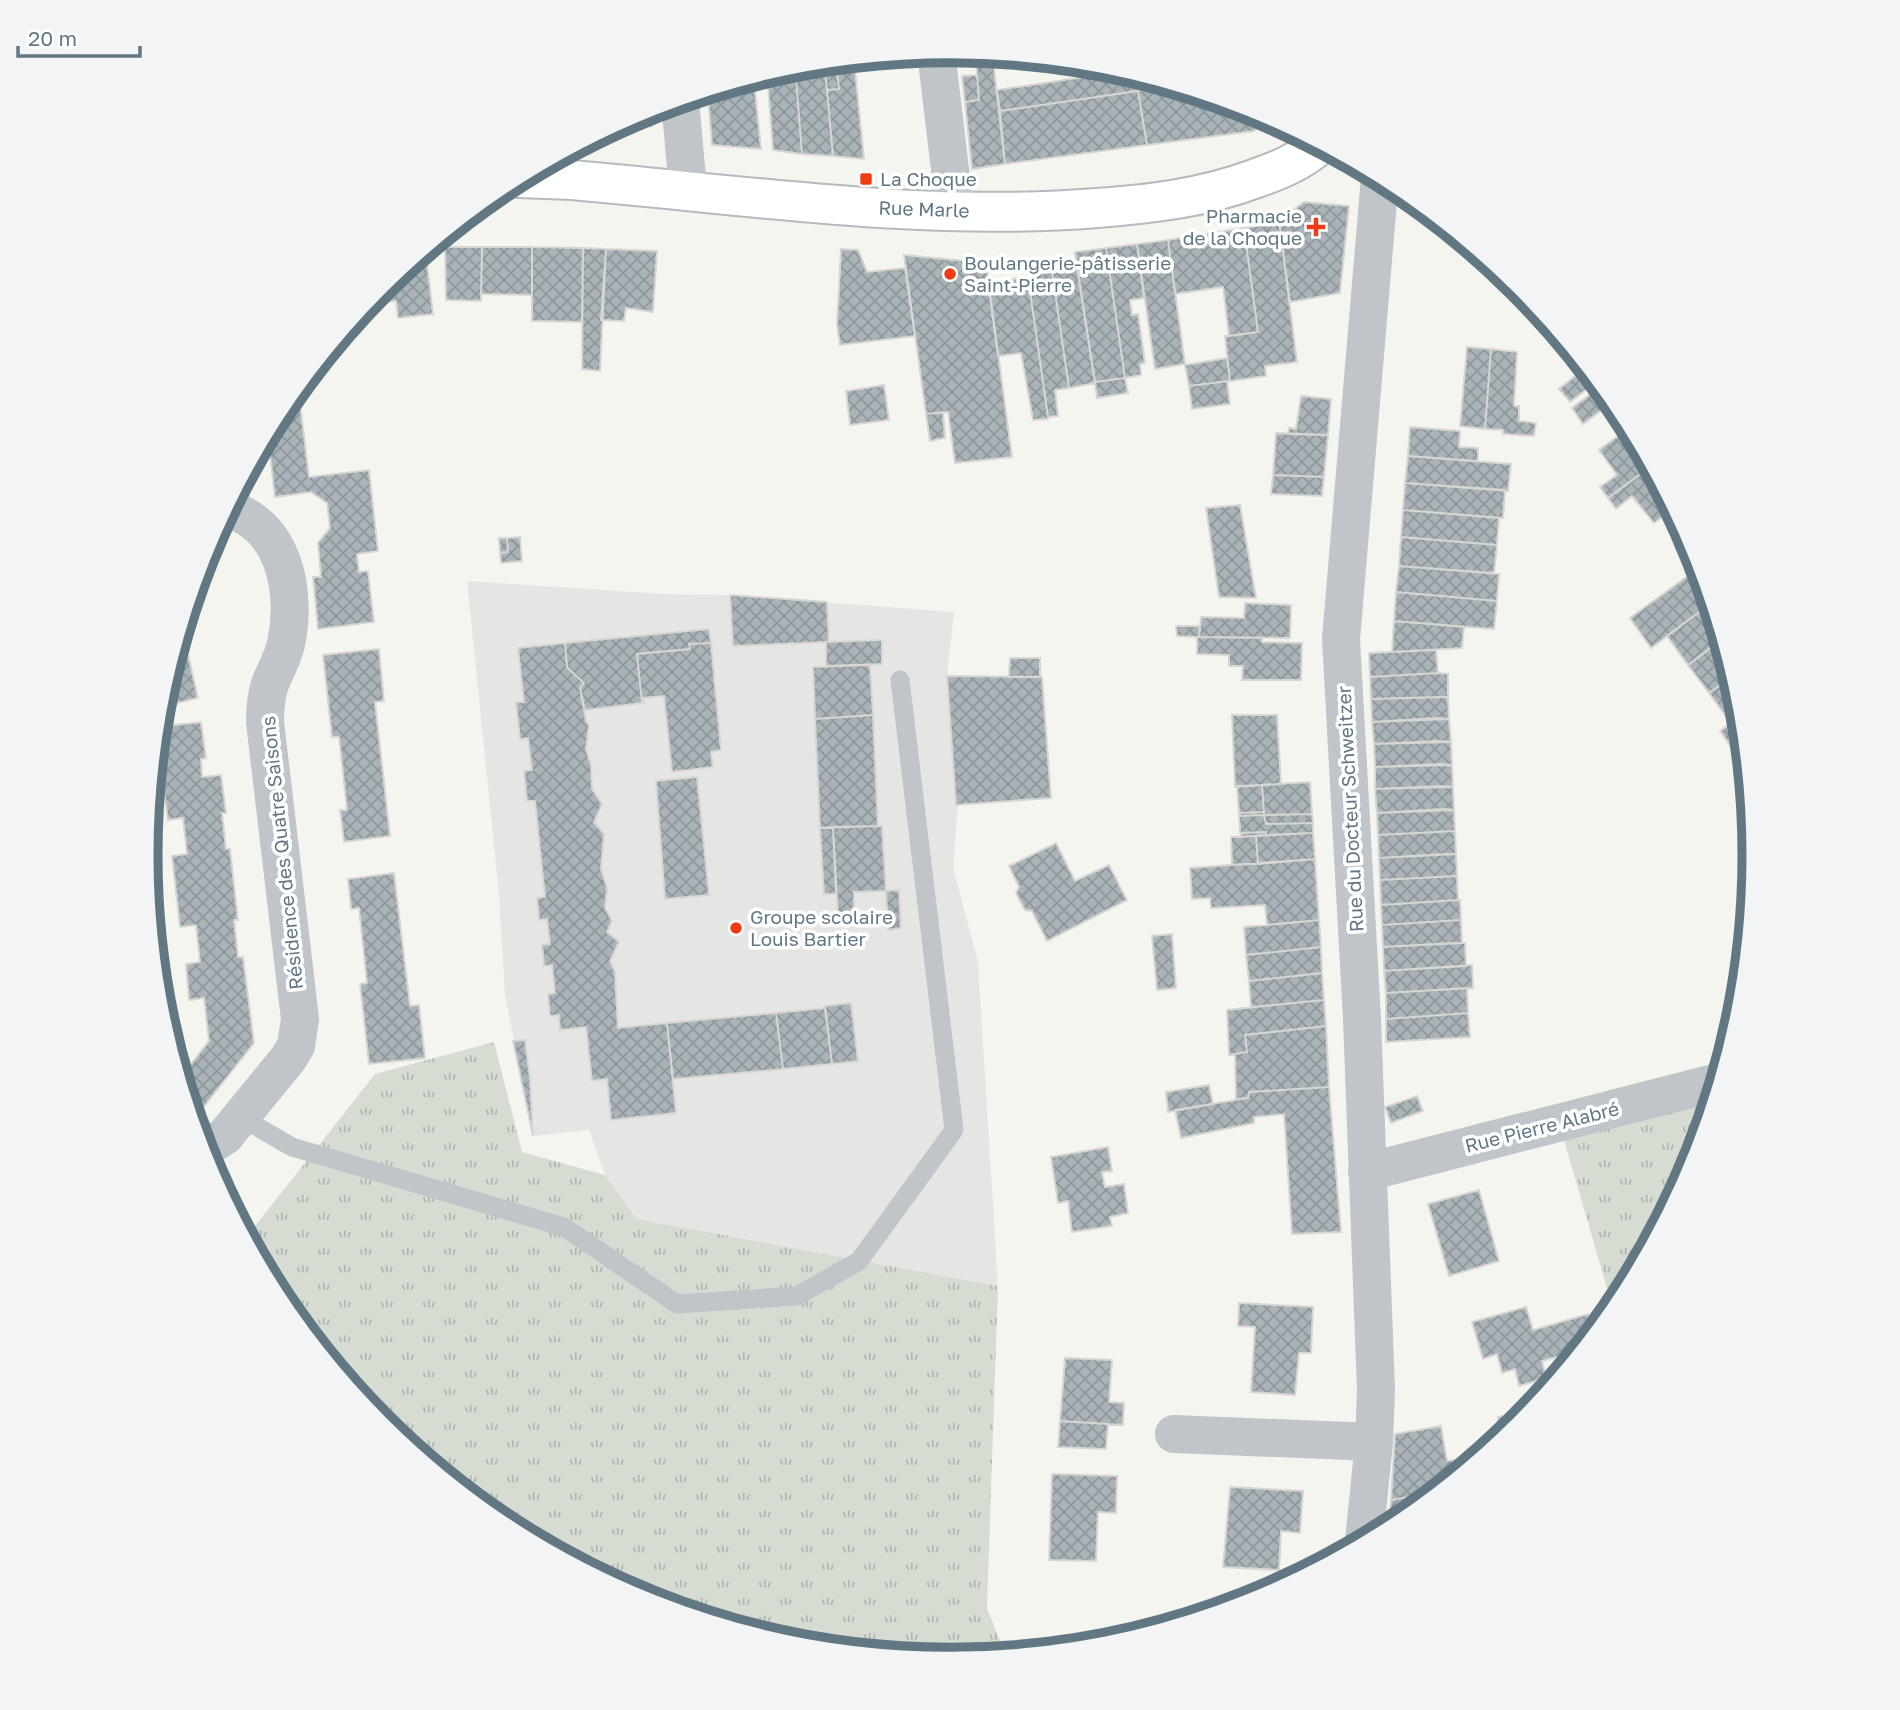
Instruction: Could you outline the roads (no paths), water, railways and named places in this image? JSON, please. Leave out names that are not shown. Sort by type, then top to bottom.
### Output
[{"type":"main road","name":"Rue Marle","points":[[538,179],[824,204],[1018,213],[1123,206],[1228,189],[1291,165],[1311,151]]},
{"type":"street","points":[[937,63],[955,211]]},
{"type":"street","points":[[681,110],[688,190]]},
{"type":"street","name":"Rue du Docteur Schweitzer","points":[[1365,1529],[1376,1391],[1362,1019],[1341,639],[1379,189]]},
{"type":"street","name":"Résidence des Quatre Saisons","points":[[213,1144],[225,1136],[242,1118],[288,1059],[296,1046],[300,1019],[265,722],[269,686],[285,648],[290,611],[283,560],[268,534],[237,512]]},
{"type":"street","name":"Rue Pierre Alabré","points":[[1367,1172],[1708,1084]]},
{"type":"street","points":[[1174,1434],[1374,1441]]},
{"type":"lane","points":[[242,1118],[292,1147],[564,1227],[677,1304],[797,1296],[859,1261],[954,1130],[900,680]]},
{"type":"place","name":"La Choque","points":[[866,179]]},
{"type":"place","name":"Pharmacie de la Choque","points":[[1316,227]]},
{"type":"place","name":"Boulangerie-pâtisserie Saint-Pierre","points":[[950,274]]},
{"type":"place","name":"Groupe scolaire Louis Bartier","points":[[736,928]]}]
